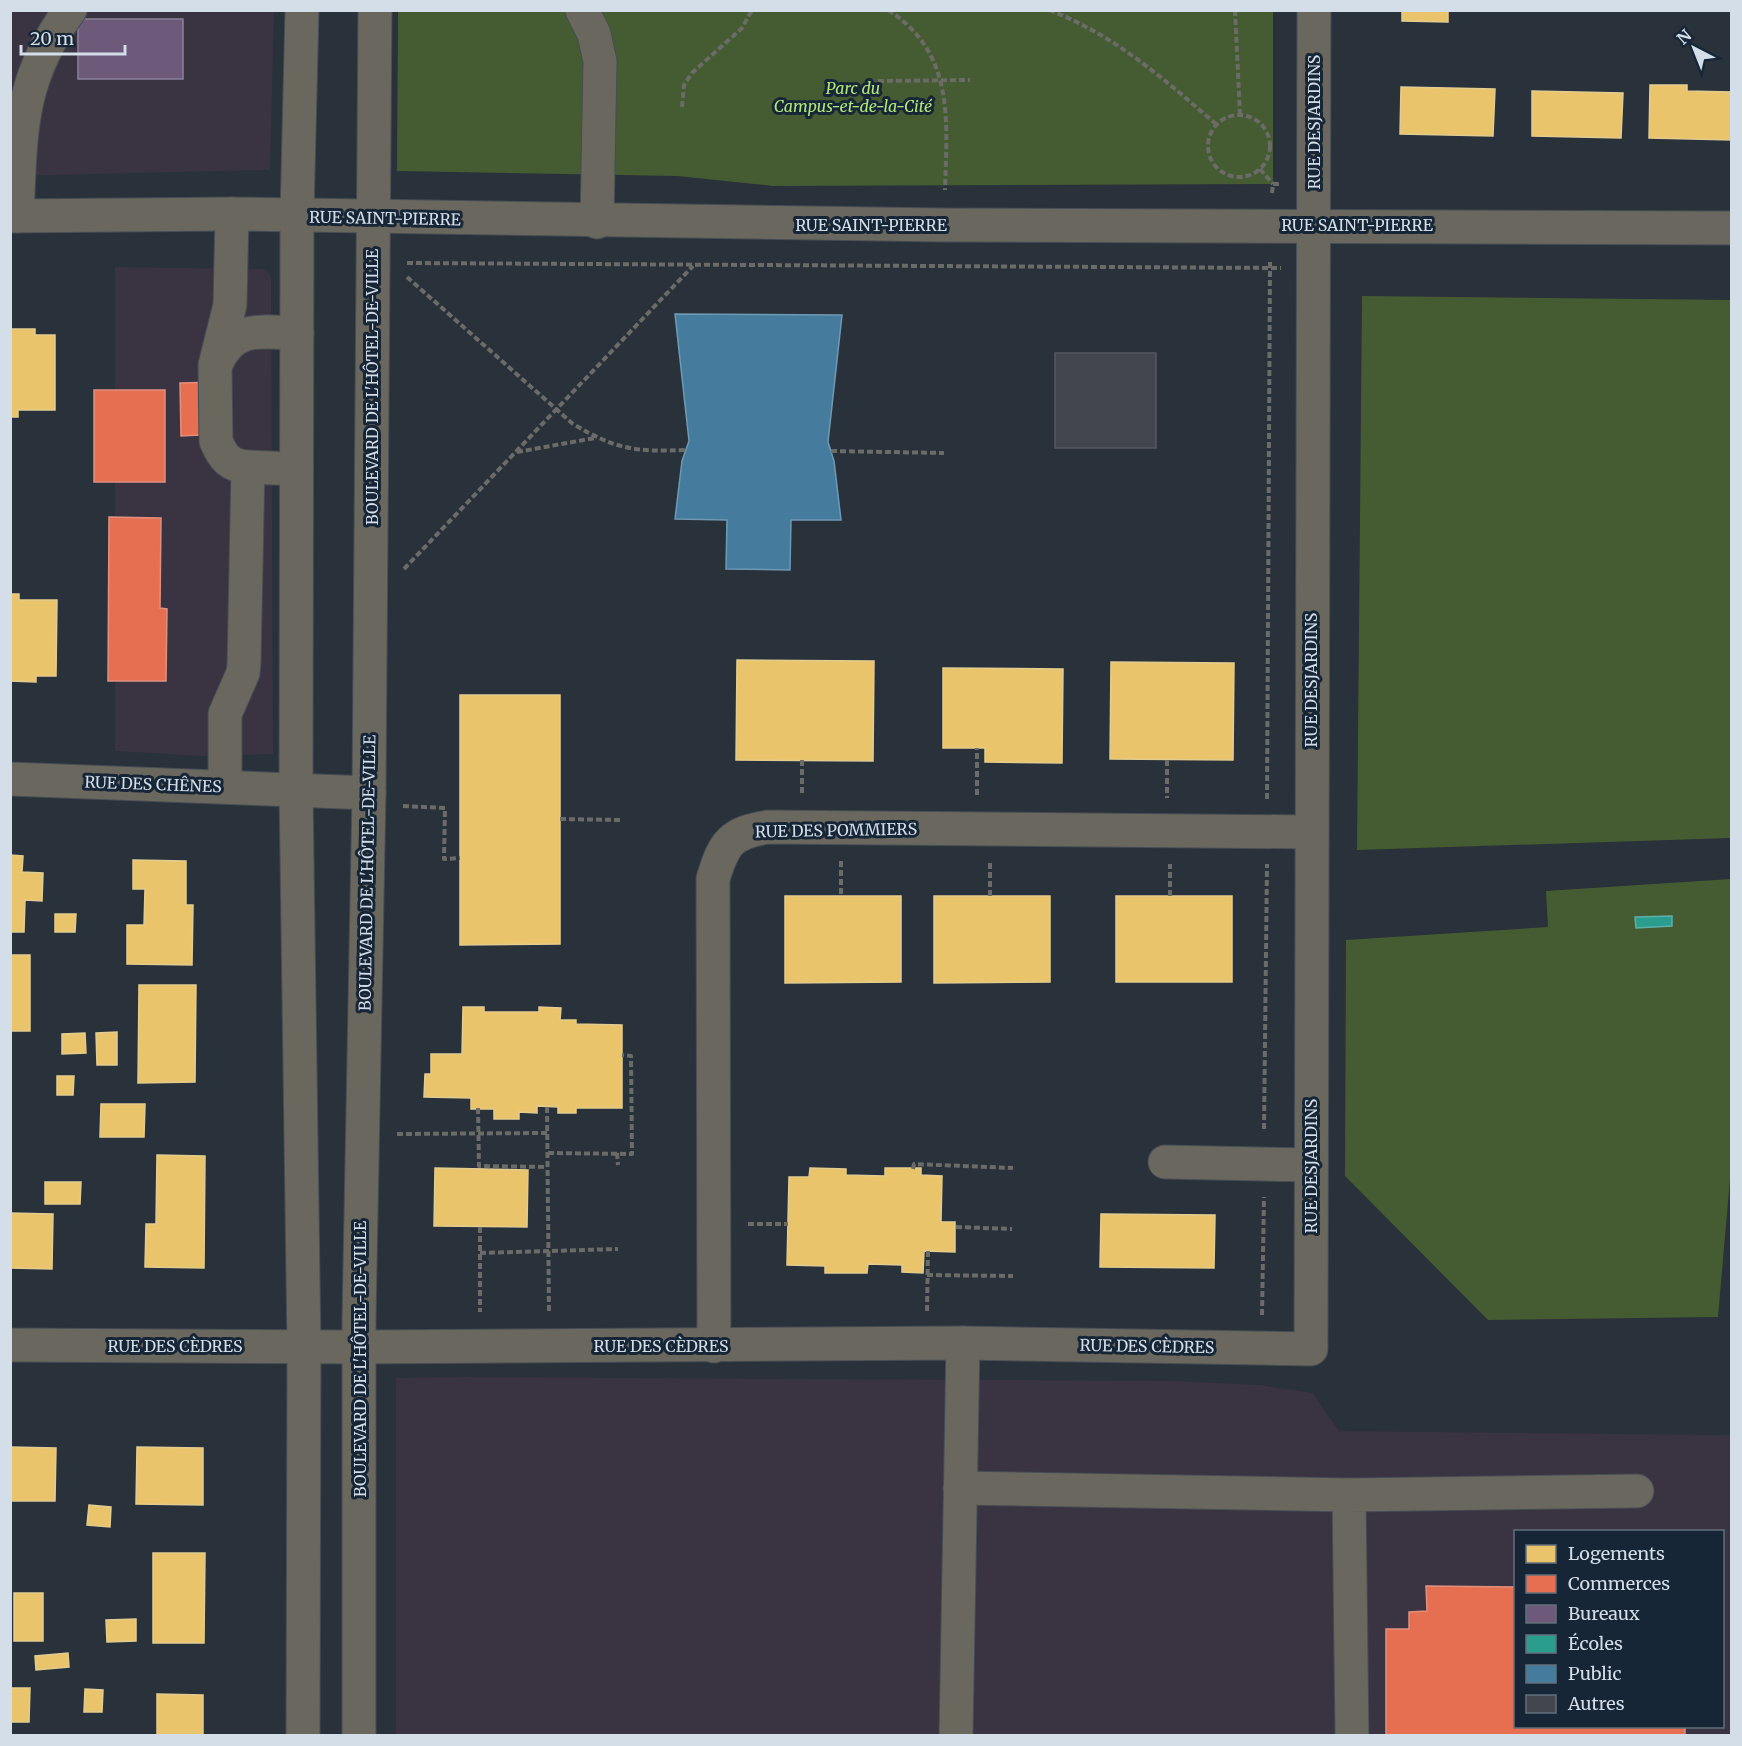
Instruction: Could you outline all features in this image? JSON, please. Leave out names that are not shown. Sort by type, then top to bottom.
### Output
[{"type":"main road","points":[[302,10],[297,215],[296,790],[304,1347],[303,1736]]},
{"type":"main road","name":"BOULEVARD DE L'HÔTEL-DE-VILLE","points":[[359,1736],[358,1347],[382,262],[373,218],[375,10]]},
{"type":"street","points":[[14,216],[26,95],[41,59],[70,10]]},
{"type":"street","points":[[582,10],[594,34],[600,61],[597,222]]},
{"type":"street","name":"RUE DESJARDINS","points":[[1311,1349],[1314,10]]},
{"type":"street","points":[[232,214],[230,305],[215,365],[216,441],[221,453],[229,462],[248,467],[296,469]]},
{"type":"street","name":"RUE SAINT-PIERRE","points":[[14,216],[232,214],[597,222],[1731,228]]},
{"type":"street","points":[[215,365],[229,341],[240,335],[297,333]]},
{"type":"street","points":[[225,787],[225,714],[243,673],[244,664],[248,467]]},
{"type":"street","name":"RUE DES CHÊNES","points":[[10,779],[369,793]]},
{"type":"street","name":"RUE DES POMMIERS","points":[[714,1346],[713,879],[720,855],[731,839],[744,831],[768,827],[1311,832]]},
{"type":"street","points":[[1165,1162],[1311,1165]]},
{"type":"street","points":[[956,1736],[963,1343]]},
{"type":"street","name":"RUE DES CÈDRES","points":[[10,1345],[358,1347],[963,1343],[1311,1349]]},
{"type":"street","points":[[960,1488],[1349,1496],[1636,1491]]},
{"type":"street","points":[[1349,1496],[1352,1736]]},
{"type":"path","points":[[682,107],[684,85],[692,73],[742,28],[752,10]]},
{"type":"path","points":[[888,10],[913,31],[938,66],[945,127],[943,225]]},
{"type":"path","points":[[1049,10],[1107,38],[1142,61],[1217,125]]},
{"type":"path","points":[[1236,10],[1240,115]]},
{"type":"path","points":[[874,115],[876,81],[970,80]]},
{"type":"path","points":[[1240,115],[1260,124],[1269,138],[1269,155],[1260,169],[1240,177],[1228,176],[1219,170],[1209,155],[1208,143],[1217,125],[1240,115]]},
{"type":"path","points":[[1260,169],[1273,184]]},
{"type":"path","points":[[1262,1306],[1270,224]]},
{"type":"path","points":[[382,262],[693,266],[1312,268]]},
{"type":"path","points":[[382,262],[556,410],[596,438],[640,452],[686,450]]},
{"type":"path","points":[[398,575],[693,266]]},
{"type":"path","points":[[516,452],[596,438]]},
{"type":"path","points":[[831,452],[944,453]]},
{"type":"path","points":[[977,748],[977,829]]},
{"type":"path","points":[[401,806],[445,807],[444,859],[460,858]]},
{"type":"path","points":[[560,819],[620,820]]},
{"type":"path","points":[[548,1153],[632,1154],[631,1056],[622,1055]]},
{"type":"path","points":[[547,1107],[549,1318]]},
{"type":"path","points":[[478,1108],[478,1167],[547,1167]]},
{"type":"path","points":[[390,1134],[547,1133]]},
{"type":"path","points":[[617,1153],[618,1165]]},
{"type":"path","points":[[913,1168],[914,1164],[1013,1168]]},
{"type":"path","points":[[714,1224],[788,1224]]},
{"type":"path","points":[[480,1227],[480,1318]]},
{"type":"path","points":[[956,1227],[1012,1228]]},
{"type":"path","points":[[480,1253],[618,1249]]},
{"type":"path","points":[[927,1321],[928,1251]]},
{"type":"path","points":[[927,1275],[1013,1276]]},
{"type":"shaded area","points":[[10,11],[274,11],[270,170],[11,176]]},
{"type":"shaded area","points":[[115,267],[265,269],[271,276],[273,754],[203,756],[115,751]]},
{"type":"shaded area","points":[[396,1378],[1174,1381],[1260,1385],[1313,1393],[1339,1431],[1731,1435],[1731,1735],[396,1735]]},
{"type":"green space","name":"Parc du Campus-et-de-la-Cité","points":[[398,11],[1273,11],[1273,184],[773,186],[677,176],[397,171]]},
{"type":"green space","points":[[1362,296],[1731,300],[1731,838],[1357,850]]},
{"type":"green space","points":[[1731,879],[1732,1156],[1718,1317],[1488,1320],[1345,1176],[1346,940],[1548,927],[1546,891]]},
{"type":"building: Logements","points":[[1402,10],[1448,10],[1448,22],[1402,21]]},
{"type":"building: Logements","points":[[1650,85],[1687,85],[1687,91],[1732,92],[1732,140],[1649,138]]},
{"type":"building: Logements","points":[[1401,87],[1495,89],[1493,136],[1400,134]]},
{"type":"building: Logements","points":[[1532,91],[1623,93],[1621,138],[1532,136]]},
{"type":"building: Logements","points":[[10,329],[35,329],[35,335],[55,335],[55,410],[18,410],[18,417],[10,417]]},
{"type":"building: Logements","points":[[10,594],[19,594],[19,600],[57,600],[56,676],[36,676],[36,682],[10,681]]},
{"type":"building: Logements","points":[[737,660],[874,661],[873,761],[736,760]]},
{"type":"building: Logements","points":[[1111,662],[1234,663],[1233,760],[1110,759]]},
{"type":"building: Logements","points":[[943,668],[1063,669],[1062,763],[985,762],[985,748],[943,748]]},
{"type":"building: Logements","points":[[460,695],[560,695],[560,944],[460,945]]},
{"type":"building: Logements","points":[[10,855],[23,856],[22,872],[43,873],[42,901],[25,900],[24,932],[10,932]]},
{"type":"building: Logements","points":[[133,860],[186,861],[186,905],[193,905],[192,965],[127,964],[127,925],[144,925],[145,889],[133,889]]},
{"type":"building: Logements","points":[[785,896],[901,896],[901,982],[785,983]]},
{"type":"building: Logements","points":[[934,896],[1050,896],[1050,982],[934,983]]},
{"type":"building: Logements","points":[[1116,896],[1232,896],[1232,982],[1116,982]]},
{"type":"building: Logements","points":[[55,914],[76,914],[75,932],[55,932]]},
{"type":"building: Logements","points":[[10,955],[30,955],[30,1031],[10,1031]]},
{"type":"building: Logements","points":[[139,985],[196,985],[195,1082],[138,1083]]},
{"type":"building: Logements","points":[[463,1007],[484,1007],[484,1012],[539,1012],[539,1007],[561,1008],[560,1020],[576,1020],[576,1024],[622,1025],[622,1108],[576,1108],[576,1113],[558,1113],[558,1107],[537,1106],[537,1113],[519,1112],[519,1119],[494,1119],[494,1109],[471,1109],[471,1098],[424,1097],[425,1074],[431,1074],[431,1054],[462,1054]]},
{"type":"building: Logements","points":[[117,1032],[117,1065],[97,1065],[96,1033]]},
{"type":"building: Logements","points":[[85,1033],[86,1053],[62,1054],[62,1034]]},
{"type":"building: Logements","points":[[57,1076],[74,1076],[73,1095],[57,1095]]},
{"type":"building: Logements","points":[[101,1104],[145,1104],[144,1137],[100,1137]]},
{"type":"building: Logements","points":[[157,1155],[205,1156],[204,1268],[145,1267],[146,1224],[156,1224]]},
{"type":"building: Logements","points":[[435,1168],[528,1170],[527,1227],[434,1226]]},
{"type":"building: Logements","points":[[810,1168],[846,1169],[846,1175],[885,1176],[885,1168],[921,1168],[921,1175],[942,1176],[941,1222],[955,1222],[955,1252],[924,1251],[923,1273],[902,1272],[902,1265],[868,1264],[867,1273],[825,1273],[825,1266],[787,1265],[789,1177],[809,1177]]},
{"type":"building: Logements","points":[[45,1182],[81,1182],[80,1204],[45,1204]]},
{"type":"building: Logements","points":[[10,1213],[53,1214],[52,1269],[10,1268]]},
{"type":"building: Logements","points":[[1101,1214],[1215,1215],[1214,1268],[1100,1267]]},
{"type":"building: Logements","points":[[10,1447],[56,1448],[55,1501],[10,1501]]},
{"type":"building: Logements","points":[[137,1447],[203,1448],[203,1505],[136,1504]]},
{"type":"building: Logements","points":[[89,1505],[111,1507],[110,1527],[87,1525]]},
{"type":"building: Logements","points":[[153,1553],[205,1553],[204,1643],[153,1643]]},
{"type":"building: Logements","points":[[14,1593],[43,1593],[43,1641],[14,1641]]},
{"type":"building: Logements","points":[[136,1619],[136,1641],[107,1642],[106,1620]]},
{"type":"building: Logements","points":[[68,1653],[69,1667],[36,1670],[35,1656]]},
{"type":"building: Logements","points":[[10,1688],[30,1688],[29,1722],[10,1722]]},
{"type":"building: Logements","points":[[85,1689],[103,1690],[102,1712],[84,1712]]},
{"type":"building: Logements","points":[[157,1694],[203,1695],[203,1736],[157,1736]]},
{"type":"building: Commerces","points":[[220,382],[221,434],[181,436],[180,383]]},
{"type":"building: Commerces","points":[[94,390],[165,390],[165,482],[94,482]]},
{"type":"building: Commerces","points":[[109,517],[161,518],[160,608],[167,609],[166,681],[108,681]]},
{"type":"building: Commerces","points":[[1426,1586],[1514,1587],[1514,1728],[1685,1728],[1685,1736],[1386,1736],[1386,1629],[1409,1629],[1409,1612],[1427,1611]]},
{"type":"building: Bureaux","points":[[78,19],[183,19],[183,79],[78,79]]},
{"type":"building: Écoles","points":[[1672,916],[1672,926],[1636,928],[1635,917]]},
{"type":"building: Public","points":[[675,314],[842,315],[828,442],[834,461],[841,520],[791,520],[790,570],[726,569],[727,520],[675,519],[682,461],[689,441]]},
{"type":"building: Autres","points":[[1055,353],[1156,353],[1156,448],[1055,448]]}]
